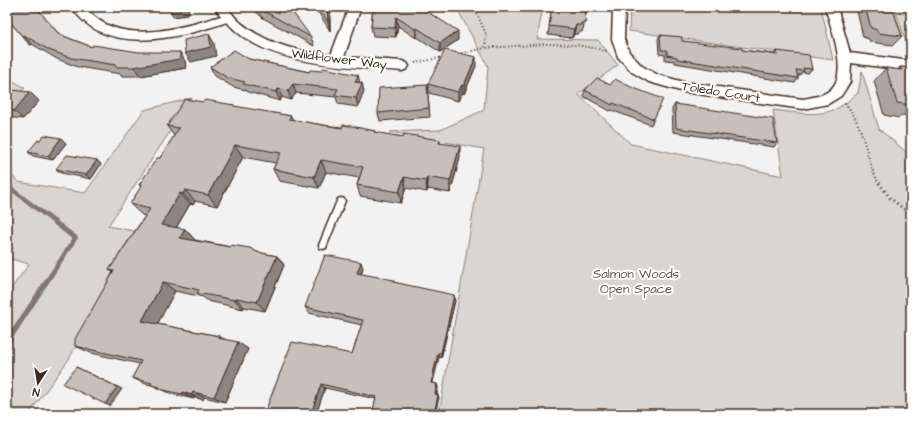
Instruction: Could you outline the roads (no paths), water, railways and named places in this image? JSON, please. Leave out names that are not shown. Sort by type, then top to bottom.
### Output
[{"type":"street","points":[[78,7],[86,17],[96,25],[126,34],[152,36],[177,33],[202,27],[224,12]]},
{"type":"street","points":[[336,60],[355,7]]},
{"type":"street","name":"Toledo Court","points":[[619,7],[618,33],[623,54],[637,69],[645,74],[669,84],[790,102],[815,103],[838,92],[844,82],[846,70],[844,57],[831,7]]},
{"type":"street","name":"Wildflower Way","points":[[224,12],[260,42],[277,50],[296,55],[402,66]]},
{"type":"street","points":[[844,57],[911,66]]},
{"type":"lane","points":[[323,245],[341,201]]},
{"type":"waterway","points":[[7,185],[75,238],[7,342]]},
{"type":"park label","name":"Salmon Woods Open Space","points":[[636,282]]}]
